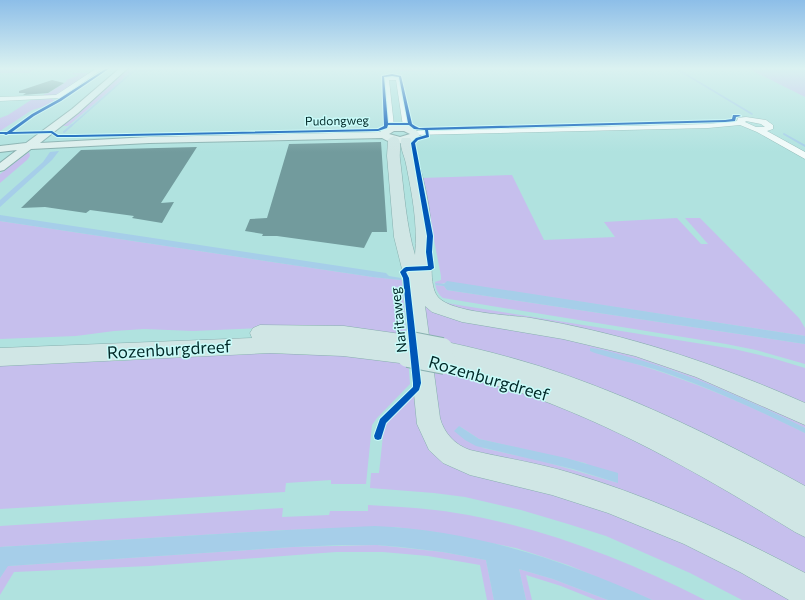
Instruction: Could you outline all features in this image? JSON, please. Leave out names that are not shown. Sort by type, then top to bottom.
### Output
[{"type":"highway","points":[[400,134],[411,155],[424,233],[423,262],[428,297],[435,305],[447,312],[564,331],[625,344],[720,377],[805,414]]},
{"type":"highway","points":[[400,134],[393,156],[402,237],[411,269],[428,418],[436,439],[443,447],[457,458],[476,464],[565,484],[643,511],[730,550],[805,590]]},
{"type":"highway","name":"Rozenburgdreef","points":[[0,344],[286,332],[344,334],[407,349],[529,371],[612,402],[715,451],[805,501]]},
{"type":"highway","name":"Rozenburgdreef","points":[[0,357],[270,345],[407,349]]},
{"type":"highway","name":"Rozenburgdreef","points":[[444,356],[613,419],[710,467],[805,522]]},
{"type":"main road","points":[[0,168],[25,144],[82,96]]},
{"type":"main road","points":[[0,156],[25,144],[85,103],[93,96]]},
{"type":"main road","name":"Pudongweg","points":[[25,144],[112,144],[149,140],[400,134]]},
{"type":"main road","points":[[0,144],[25,144]]},
{"type":"main road","points":[[0,148],[25,144]]},
{"type":"street","points":[[0,99],[54,98],[59,96]]},
{"type":"street","points":[[388,96],[390,126],[400,134],[408,126],[402,96]]},
{"type":"street","points":[[762,129],[770,127],[759,121],[746,119],[741,120],[743,124],[762,129],[805,156]]},
{"type":"street","name":"Pudongweg","points":[[400,134],[743,124]]},
{"type":"shaded area","points":[[98,96],[104,96],[68,126],[59,126]]},
{"type":"shaded area","points":[[52,99],[55,101],[32,110],[0,131],[0,118],[8,115],[31,100]]},
{"type":"shaded area","points":[[29,152],[30,156],[27,160],[0,183],[0,174]]},
{"type":"shaded area","points":[[512,175],[544,240],[615,237],[604,222],[677,218],[701,244],[708,244],[685,218],[700,218],[799,318],[805,328],[805,336],[450,282],[436,285],[444,286],[447,290],[805,344],[805,364],[756,350],[726,344],[443,298],[438,293],[435,284],[435,282],[441,280],[441,276],[422,178]]},
{"type":"shaded area","points":[[0,221],[373,277],[402,280],[410,384],[372,425],[366,484],[331,484],[331,480],[286,483],[285,492],[0,509],[0,362],[118,361],[151,359],[184,354],[253,351],[264,328],[193,331],[144,329],[76,336],[0,339]]},
{"type":"shaded area","points":[[422,284],[426,301],[622,346],[805,417],[805,428],[756,405],[679,373],[652,365],[633,363],[720,394],[805,433],[805,494],[765,471],[469,375],[600,420],[805,530],[805,585],[475,458],[438,429]],"holes":[[[459,426],[479,439],[585,463],[618,483],[542,461],[483,448]]]},
{"type":"shaded area","points":[[431,291],[441,301],[452,304],[734,349],[805,368],[805,411],[712,371],[465,313],[440,304]]},
{"type":"shaded area","points":[[416,392],[429,436],[579,493],[805,600],[742,600],[690,573],[606,536],[521,510],[465,497],[370,488],[371,473],[379,473],[384,426],[392,415]]},
{"type":"shaded area","points":[[368,505],[445,511],[521,527],[552,536],[615,559],[675,585],[705,600],[652,600],[568,565],[516,548],[435,532],[394,527],[287,530],[0,547],[0,526],[283,508],[282,517],[329,515],[330,511],[368,511]]},
{"type":"shaded area","points":[[377,545],[443,552],[486,560],[494,600],[487,600],[480,565],[428,556],[383,552],[336,552],[149,566],[14,572],[0,595],[0,578],[7,566],[293,547]]},
{"type":"shaded area","points":[[519,569],[553,579],[608,600],[596,600],[561,586],[526,575],[532,600],[526,600]]},
{"type":"water","points":[[59,151],[52,160],[0,207],[0,200],[43,162],[50,152]]},
{"type":"water","points":[[0,215],[386,273],[389,276],[401,278],[401,280],[0,221]]},
{"type":"water","points":[[447,281],[805,336],[805,344],[447,290],[444,286],[436,285],[435,283],[444,284]]},
{"type":"water","points":[[590,348],[600,349],[696,379],[805,428],[805,433],[712,390],[654,369],[595,353],[590,351]]},
{"type":"water","points":[[459,426],[479,439],[566,458],[618,473],[618,483],[573,469],[476,446],[465,440],[454,431]]},
{"type":"water","points":[[375,526],[447,534],[517,550],[585,572],[652,600],[608,600],[553,579],[519,569],[526,600],[494,600],[486,560],[443,552],[377,545],[292,547],[8,566],[0,578],[0,547]]},
{"type":"building","points":[[381,142],[387,232],[372,232],[364,248],[277,236],[262,236],[263,234],[245,231],[250,219],[267,218],[289,144]]},
{"type":"building","points":[[197,147],[161,203],[174,202],[162,223],[132,218],[134,216],[90,210],[86,213],[45,207],[21,208],[81,150]]},
{"type":"waterway","points":[[71,126],[105,96]]},
{"type":"waterway","points":[[722,96],[752,114]]},
{"type":"waterway","points":[[64,132],[72,125]]},
{"type":"waterway","points":[[784,134],[805,146]]},
{"type":"cycle path","points":[[6,134],[33,115],[66,96]]},
{"type":"cycle path","points":[[384,96],[386,124]]},
{"type":"cycle path","points":[[404,96],[410,124]]},
{"type":"cycle path","points":[[0,133],[52,132],[57,136],[75,136],[378,130],[386,127],[386,124],[410,124],[415,128],[426,129],[725,121],[734,120],[734,116],[739,116]]},
{"type":"cycle path","name":"Naritaweg","points":[[378,436],[383,421],[416,388],[417,383],[406,278],[403,272],[406,269],[431,268],[429,252],[430,236],[413,143],[417,139],[428,136],[426,129]]}]
